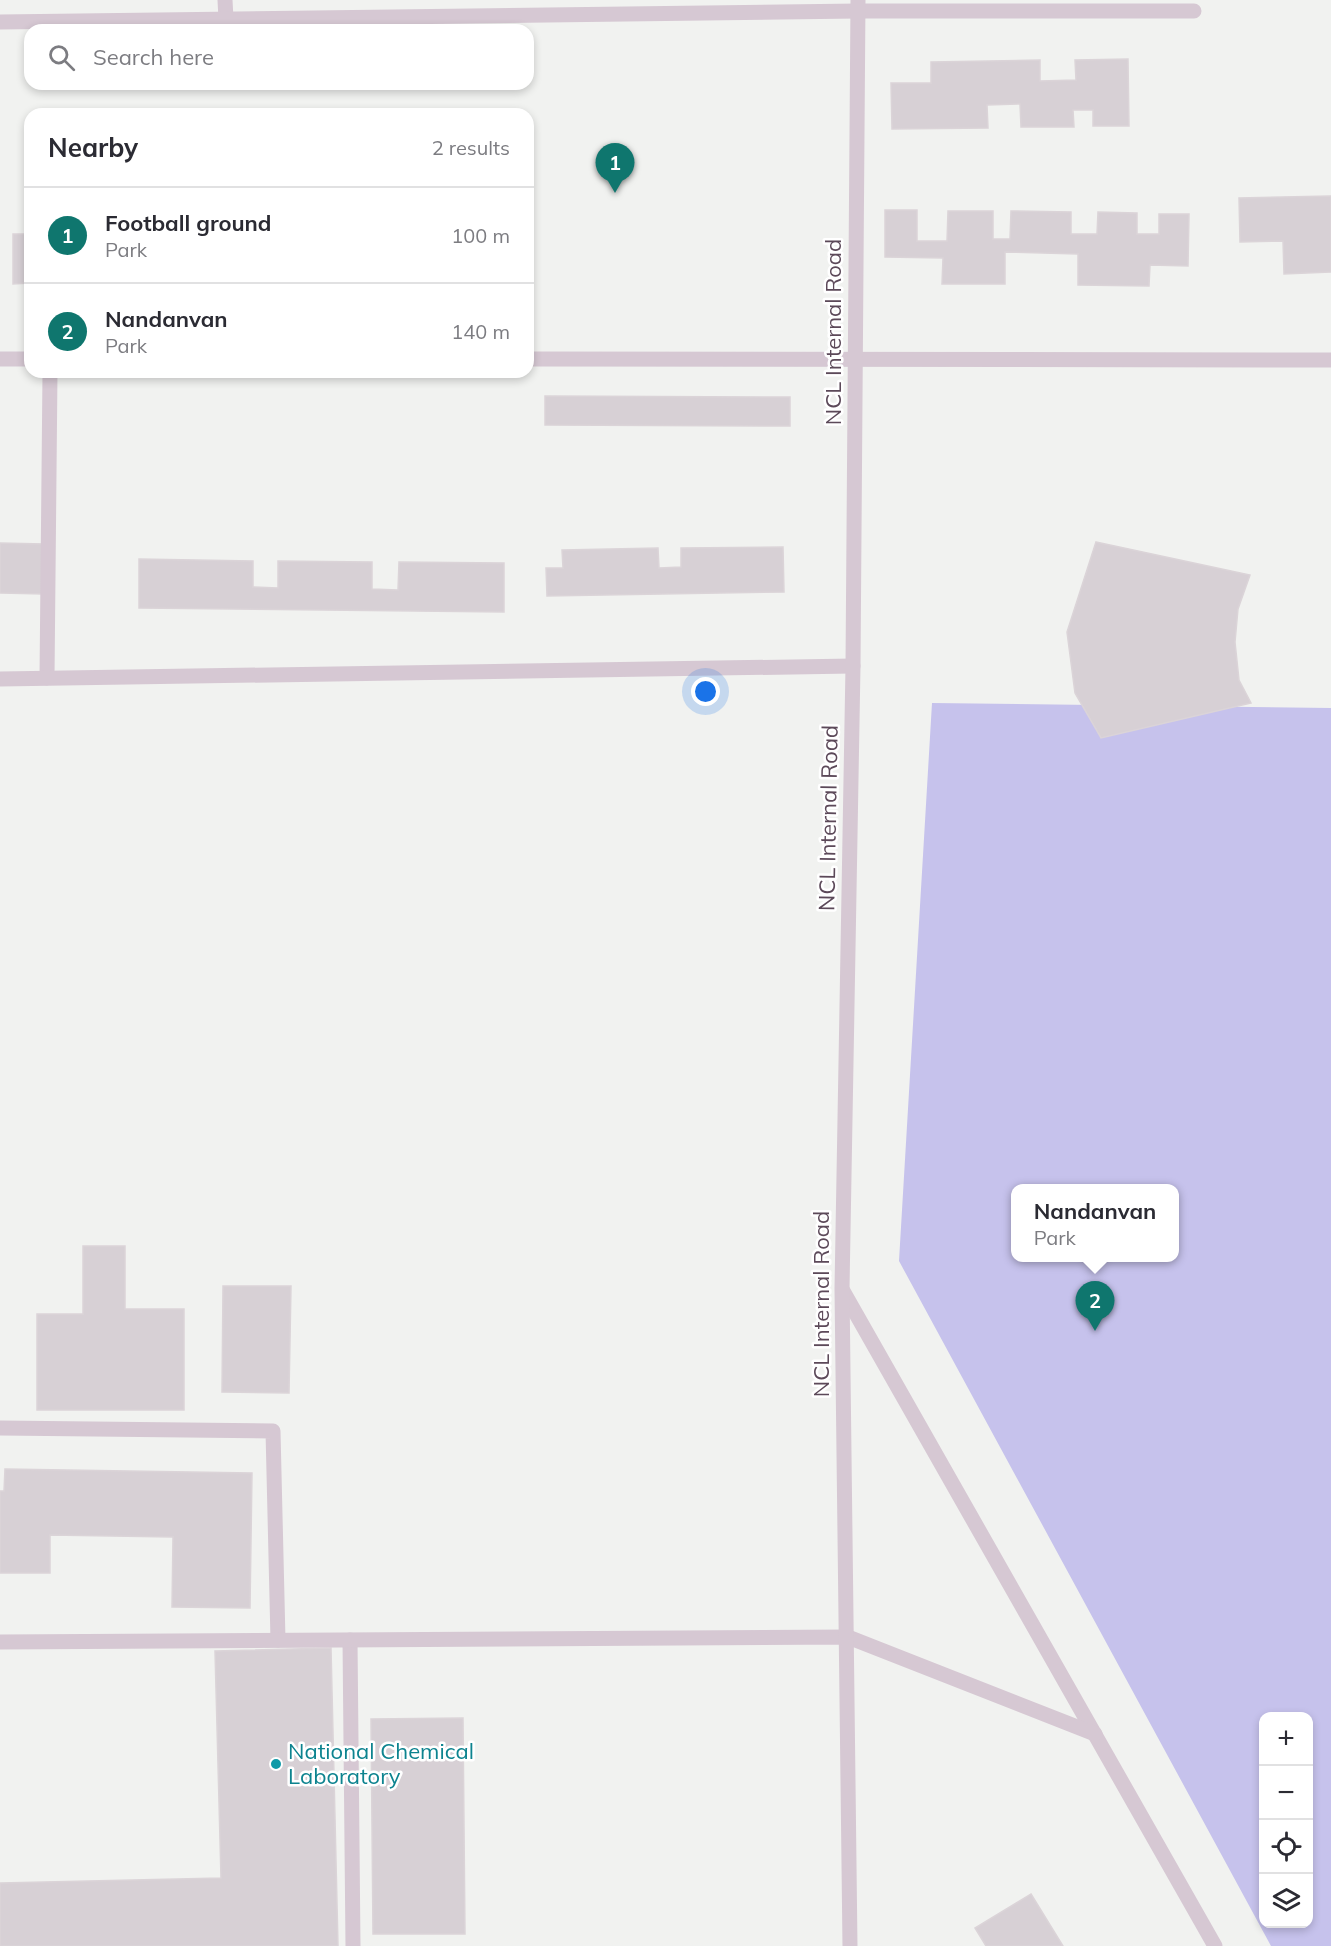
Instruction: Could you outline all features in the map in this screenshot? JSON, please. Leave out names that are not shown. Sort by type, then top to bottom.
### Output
[{"type":"lane","points":[[225,0],[226,19]]},
{"type":"lane","points":[[0,22],[858,6],[1194,10]]},
{"type":"lane","name":"NCL Internal Road","points":[[850,1946],[842,1289],[853,666],[858,6]]},
{"type":"lane","points":[[0,359],[24,359]]},
{"type":"lane","points":[[534,359],[1331,360]]},
{"type":"lane","points":[[48,678],[50,378]]},
{"type":"lane","points":[[0,679],[853,666]]},
{"type":"lane","points":[[842,1289],[1215,1946]]},
{"type":"lane","points":[[0,1428],[273,1431],[278,1640]]},
{"type":"lane","points":[[0,1642],[848,1637],[1095,1734]]},
{"type":"lane","points":[[350,1640],[353,1946]]},
{"type":"shaded area","points":[[932,703],[1331,708],[1331,1946],[1271,1946],[1261,1928],[1313,1928],[1313,1712],[1259,1712],[1259,1924],[899,1261]]},
{"type":"building","points":[[1128,59],[1129,126],[1093,126],[1093,110],[1073,110],[1074,127],[1021,127],[1020,104],[987,105],[988,128],[892,129],[891,83],[931,83],[931,62],[1040,60],[1040,81],[1076,80],[1075,60]]},
{"type":"building","points":[[1331,196],[1331,272],[1284,274],[1283,241],[1240,242],[1239,198]]},
{"type":"building","points":[[885,210],[917,210],[917,241],[947,241],[948,211],[993,211],[993,239],[1010,239],[1011,211],[1071,212],[1071,234],[1097,234],[1098,212],[1137,213],[1137,234],[1159,234],[1159,214],[1189,214],[1188,266],[1150,265],[1149,286],[1078,285],[1078,254],[1005,252],[1005,284],[942,284],[943,258],[885,257]]},
{"type":"building","points":[[13,234],[24,234],[24,283],[13,284]]},
{"type":"building","points":[[545,396],[790,397],[790,426],[545,425]]},
{"type":"building","points":[[1096,542],[1250,575],[1238,609],[1235,642],[1239,680],[1251,703],[1101,738],[1075,693],[1067,632]]},
{"type":"building","points":[[0,543],[44,544],[43,594],[0,593]]},
{"type":"building","points":[[783,547],[784,592],[547,596],[546,568],[563,568],[562,550],[658,548],[659,568],[681,567],[681,548]]},
{"type":"building","points":[[139,559],[253,561],[253,587],[278,588],[278,561],[372,562],[372,589],[398,590],[399,562],[504,563],[504,612],[139,608]]},
{"type":"building","points":[[83,1246],[125,1246],[125,1309],[184,1309],[184,1410],[37,1410],[37,1314],[83,1314]]},
{"type":"building","points":[[223,1286],[291,1286],[289,1393],[222,1392]]},
{"type":"building","points":[[5,1469],[252,1473],[250,1608],[172,1607],[173,1537],[50,1535],[50,1573],[0,1573],[0,1491],[4,1491]]},
{"type":"building","name":"National Chemical Laboratory","points":[[331,1648],[338,1946],[0,1946],[0,1883],[221,1878],[215,1651]]},
{"type":"building","points":[[463,1718],[465,1934],[373,1934],[371,1719]]},
{"type":"building","points":[[1031,1894],[1063,1946],[986,1946],[975,1928]]},
{"type":"place","name":"Football ground","points":[[615,193]]},
{"type":"place","name":"Nandanvan","points":[[1095,1331]]},
{"type":"place","name":"National Chemical Laboratory","points":[[276,1764]]}]
